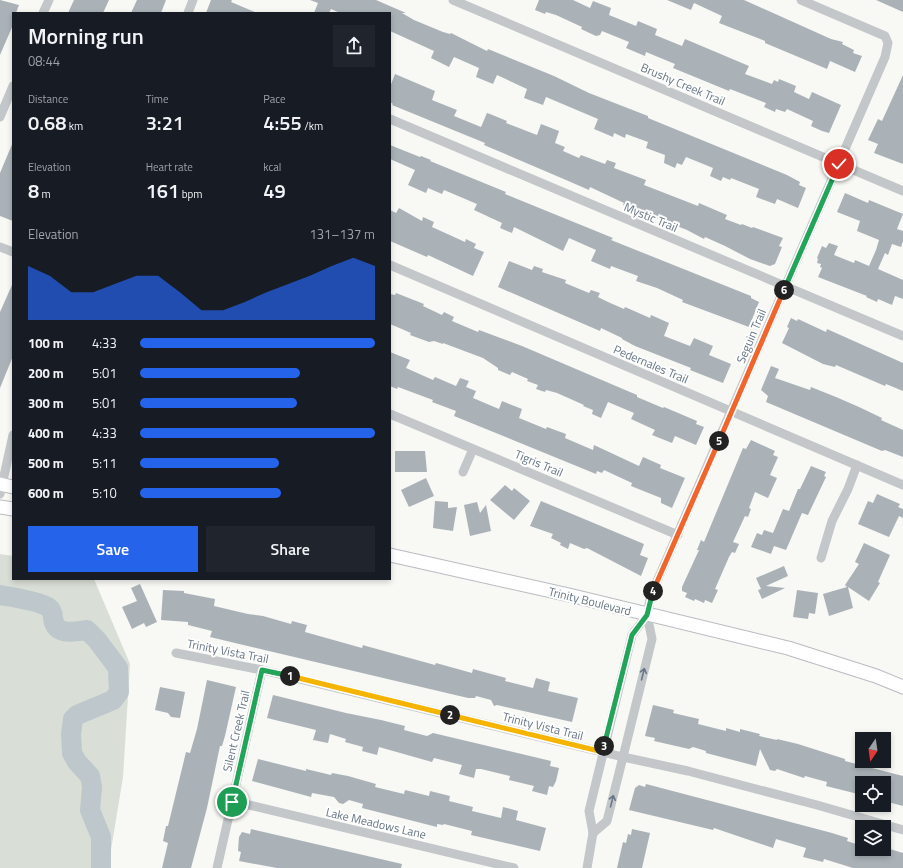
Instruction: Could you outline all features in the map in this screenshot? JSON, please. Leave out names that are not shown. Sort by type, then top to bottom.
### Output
[{"type":"main road","points":[[0,507],[12,509]]},
{"type":"main road","name":"Trinity Boulevard","points":[[391,555],[561,593],[788,648],[876,676],[903,687]]},
{"type":"street","points":[[44,12],[49,0]]},
{"type":"street","points":[[188,12],[193,0]]},
{"type":"street","name":"Brushy Creek Trail","points":[[453,0],[903,191]]},
{"type":"street","name":"Seguin Trail","points":[[647,615],[651,595],[732,412],[885,57],[888,44],[885,36],[801,0]]},
{"type":"street","points":[[0,117],[12,88]]},
{"type":"street","name":"Mystic Trail","points":[[391,119],[903,336]]},
{"type":"street","points":[[0,247],[12,252]]},
{"type":"street","name":"Pedernales Trail","points":[[391,265],[903,485]]},
{"type":"street","name":"Tigris Trail","points":[[391,414],[678,535]]},
{"type":"street","points":[[4,488],[12,441]]},
{"type":"street","points":[[463,472],[473,449]]},
{"type":"street","points":[[821,558],[832,521],[848,489],[857,465]]},
{"type":"street","points":[[587,868],[594,833],[589,811],[632,635],[647,615]]},
{"type":"street","points":[[594,833],[607,821],[652,639],[647,615]]},
{"type":"street","name":"Trinity Vista Trail","points":[[176,653],[262,670],[623,757],[688,771],[903,830]]},
{"type":"street","name":"Silent Creek Trail","points":[[218,868],[262,670]]},
{"type":"street","name":"Lake Meadows Lane","points":[[232,802],[514,868]]},
{"type":"shaded area","points":[[0,554],[12,556],[12,580],[94,580],[130,664],[123,777],[108,868],[0,868]]},
{"type":"building","points":[[0,0],[19,5],[16,12],[12,12],[12,27],[0,55]]},
{"type":"building","points":[[74,0],[109,0],[103,12],[68,12]]},
{"type":"building","points":[[137,0],[166,0],[161,12],[131,12]]},
{"type":"building","points":[[211,0],[232,0],[231,2],[255,12],[206,12]]},
{"type":"building","points":[[310,0],[376,0],[406,13],[402,13],[414,20],[443,32],[451,33],[487,51],[488,49],[554,76],[589,93],[648,116],[648,118],[787,175],[800,182],[799,185],[806,188],[798,208],[777,199],[775,204],[756,197],[759,189],[731,178],[730,180],[723,177],[721,181],[710,176],[713,168],[686,157],[682,165],[677,163],[675,168],[664,163],[665,155],[646,148],[648,142],[626,134],[625,138],[614,133],[613,137],[594,129],[598,119],[546,97],[543,105],[524,98],[527,89],[497,75],[493,84],[476,77],[479,68],[454,57],[449,67],[431,58],[434,51],[391,31],[391,12],[338,12],[331,9],[330,12],[314,12],[318,3]]},
{"type":"building","points":[[539,0],[573,0],[590,8],[593,1],[611,8],[609,15],[636,26],[638,21],[657,29],[655,35],[682,46],[685,39],[749,66],[745,74],[772,84],[774,80],[778,82],[779,79],[796,86],[794,92],[809,99],[812,92],[841,105],[829,133],[822,131],[811,126],[813,121],[787,109],[785,112],[776,109],[775,112],[764,107],[766,103],[730,89],[729,91],[673,68],[675,64],[646,52],[645,56],[626,48],[629,42],[602,31],[600,35],[596,36],[581,29],[582,27],[556,15],[546,12],[545,14],[535,10]]},
{"type":"building","points":[[667,0],[744,0],[831,39],[843,42],[842,44],[854,50],[853,53],[862,56],[855,72],[830,61],[827,69],[765,43],[765,41],[719,23],[722,16],[694,3],[691,10]]},
{"type":"building","points":[[876,0],[903,0],[903,12]]},
{"type":"building","points":[[395,74],[435,91],[432,100],[457,110],[454,116],[481,127],[487,113],[507,121],[506,123],[537,135],[541,124],[559,131],[555,143],[565,147],[563,151],[579,158],[581,155],[605,164],[607,160],[616,163],[614,168],[646,180],[644,185],[698,206],[699,203],[727,215],[725,219],[783,238],[779,246],[782,247],[775,264],[770,266],[750,259],[705,237],[704,239],[687,230],[623,205],[624,203],[590,187],[589,190],[484,145],[485,143],[392,105],[391,84]]},
{"type":"building","points":[[903,75],[903,164],[874,153],[878,144],[868,140],[878,119],[882,121]]},
{"type":"building","points":[[12,144],[12,221],[0,216],[0,173]]},
{"type":"building","points":[[391,145],[431,160],[430,161],[506,192],[505,194],[613,238],[611,240],[751,296],[751,298],[759,302],[749,327],[682,302],[683,300],[657,288],[636,281],[638,276],[611,266],[610,269],[591,261],[596,250],[569,238],[563,251],[514,227],[512,233],[500,228],[502,223],[474,210],[477,204],[444,190],[442,194],[428,188],[426,193],[408,185],[415,170],[391,159]]},
{"type":"building","points":[[845,193],[868,203],[869,200],[903,214],[897,229],[903,231],[903,241],[901,247],[892,244],[888,255],[885,253],[878,269],[903,280],[903,299],[895,296],[892,305],[878,299],[877,302],[866,297],[867,296],[818,277],[822,268],[820,267],[821,264],[817,263],[817,258],[822,246],[826,248],[829,243],[838,246],[834,255],[854,263],[855,260],[869,266],[876,250],[879,240],[857,231],[860,221],[837,212]]},
{"type":"building","points":[[399,208],[422,221],[423,217],[434,222],[432,227],[465,242],[466,239],[476,244],[474,248],[484,252],[473,276],[428,255],[427,257],[391,241],[391,210],[396,213]]},
{"type":"building","points":[[509,261],[532,270],[534,266],[543,269],[542,272],[566,280],[565,283],[589,293],[591,290],[600,293],[598,297],[624,309],[625,307],[650,318],[651,315],[669,323],[664,336],[690,346],[694,338],[713,346],[709,355],[731,364],[723,383],[690,370],[691,368],[635,346],[601,328],[600,331],[498,287]]},
{"type":"building","points":[[12,285],[12,358],[0,388],[0,312]]},
{"type":"building","points":[[396,293],[424,304],[423,306],[442,315],[444,312],[454,317],[452,321],[478,332],[479,330],[522,346],[637,395],[637,397],[697,421],[696,424],[704,427],[696,445],[675,436],[672,443],[652,435],[655,430],[631,419],[634,413],[608,402],[601,418],[592,414],[593,410],[583,406],[584,405],[557,393],[546,390],[545,392],[536,389],[538,385],[527,381],[528,379],[512,372],[510,375],[498,370],[498,368],[483,358],[443,343],[434,341],[429,342],[410,335],[411,333],[391,324],[391,294],[395,295]]},
{"type":"building","points":[[791,318],[797,321],[798,319],[826,332],[827,329],[903,363],[903,391],[886,384],[885,386],[836,365],[835,367],[823,364],[782,343],[789,328],[787,327]]},
{"type":"building","points":[[391,352],[410,360],[406,368],[433,380],[435,377],[456,386],[460,378],[469,381],[466,387],[476,391],[473,398],[499,409],[502,401],[522,409],[519,418],[546,429],[547,427],[566,434],[565,438],[593,450],[594,445],[639,466],[643,457],[661,465],[660,468],[685,478],[672,508],[661,503],[661,498],[631,486],[632,483],[604,470],[602,473],[597,471],[596,474],[454,416],[456,411],[432,402],[433,400],[398,387],[397,389],[391,386]]},
{"type":"building","points":[[771,366],[779,369],[775,378],[810,390],[811,387],[836,397],[882,418],[881,420],[903,430],[903,457],[885,450],[882,451],[766,402],[768,396],[761,390]]},
{"type":"building","points":[[751,440],[775,451],[773,455],[778,457],[770,475],[777,478],[768,498],[755,492],[749,508],[751,509],[748,517],[745,516],[733,542],[739,544],[735,553],[732,552],[729,557],[715,589],[718,590],[712,603],[705,600],[704,603],[695,599],[694,601],[685,597],[687,593],[682,591],[682,587],[699,550],[697,550],[701,540],[704,542],[743,448],[746,449]]},
{"type":"building","points":[[395,451],[425,451],[427,472],[395,472]]},
{"type":"building","points":[[811,466],[826,472],[824,476],[826,477],[808,515],[802,513],[786,550],[774,546],[771,554],[751,547],[757,533],[762,535],[764,530],[773,533],[783,509],[789,511],[798,489],[800,489]]},
{"type":"building","points":[[426,478],[434,496],[409,507],[401,490]]},
{"type":"building","points":[[505,485],[512,491],[514,488],[530,501],[514,520],[490,500]]},
{"type":"building","points":[[877,494],[900,504],[898,507],[903,509],[903,518],[899,516],[889,537],[858,524],[868,501],[873,503]]},
{"type":"building","points":[[435,501],[448,502],[448,508],[457,507],[453,531],[433,528]]},
{"type":"building","points":[[541,501],[644,544],[640,555],[648,558],[641,576],[587,548],[584,549],[570,543],[568,549],[560,545],[561,543],[551,538],[553,534],[530,526]]},
{"type":"building","points":[[477,502],[480,513],[486,505],[491,531],[470,536],[464,505]]},
{"type":"building","points":[[864,543],[890,555],[878,582],[880,583],[869,601],[848,587],[853,608],[829,616],[823,594],[847,587],[845,585],[859,564],[855,562]]},
{"type":"building","points":[[784,566],[788,576],[766,586],[785,588],[762,599],[758,590],[761,589],[756,578]]},
{"type":"building","points":[[140,584],[157,622],[146,627],[144,623],[132,629],[122,607],[137,601],[131,588]]},
{"type":"building","points":[[163,590],[184,591],[184,593],[215,599],[214,606],[263,616],[291,624],[292,621],[307,625],[305,632],[362,648],[363,645],[435,665],[436,663],[472,673],[473,669],[506,678],[505,681],[533,688],[536,678],[550,682],[548,691],[578,698],[572,722],[497,705],[494,706],[491,700],[476,696],[475,698],[468,698],[210,637],[212,631],[188,625],[188,622],[161,620]]},
{"type":"building","points":[[797,590],[818,593],[815,614],[809,613],[808,619],[793,617]]},
{"type":"building","points":[[207,680],[236,687],[225,736],[222,746],[220,746],[207,808],[191,868],[162,868],[168,843],[163,841],[166,826],[168,826],[186,752],[190,753],[197,729]]},
{"type":"building","points":[[160,687],[185,692],[180,718],[171,717],[168,713],[155,710]]},
{"type":"building","points":[[273,695],[405,726],[404,730],[427,736],[433,733],[551,761],[550,766],[559,768],[556,781],[553,787],[549,786],[547,795],[532,791],[534,786],[509,780],[510,776],[481,769],[476,769],[474,778],[459,774],[462,765],[434,758],[432,762],[379,747],[377,755],[362,751],[363,747],[345,742],[346,739],[330,734],[328,743],[313,740],[316,730],[267,718]]},
{"type":"building","points":[[653,705],[674,710],[673,713],[699,719],[698,724],[726,731],[726,728],[740,732],[740,729],[760,734],[759,736],[798,744],[845,759],[845,761],[855,764],[855,768],[872,768],[903,776],[903,806],[891,803],[891,776],[855,776],[855,793],[826,786],[827,782],[805,776],[804,778],[777,769],[775,771],[770,770],[760,749],[756,766],[706,753],[706,751],[693,747],[689,749],[654,741],[655,738],[645,736]]},
{"type":"building","points":[[258,759],[306,771],[306,769],[331,775],[332,773],[348,776],[376,784],[375,787],[404,794],[405,790],[429,796],[430,791],[450,796],[449,801],[473,807],[472,811],[501,818],[503,807],[518,811],[516,820],[546,828],[540,851],[471,835],[472,831],[444,824],[437,824],[437,827],[362,808],[363,804],[349,800],[343,804],[339,803],[334,797],[312,793],[311,797],[252,781]]},
{"type":"building","points":[[646,784],[848,838],[847,841],[855,844],[855,856],[891,856],[891,849],[903,853],[903,868],[853,868],[824,859],[823,862],[803,857],[806,848],[776,839],[773,848],[714,828],[713,830],[629,810],[635,788],[639,785],[645,787]]},
{"type":"building","points":[[251,829],[402,864],[401,868],[277,868],[239,861],[241,852],[238,851],[239,837],[242,832],[250,834]]},
{"type":"building","points":[[632,829],[650,833],[642,868],[617,868],[623,842],[626,843],[628,834],[631,835]]},
{"type":"waterway","points":[[0,595],[32,601],[48,607],[52,612],[54,624],[61,630],[66,632],[87,630],[97,640],[118,668],[119,692],[113,700],[77,715],[73,719],[71,734],[72,753],[77,762],[90,776],[92,787],[90,810],[101,837],[101,868]]},
{"type":"route","points":[[232,802],[262,670],[603,752],[632,635],[647,615],[651,595],[839,164]]}]
